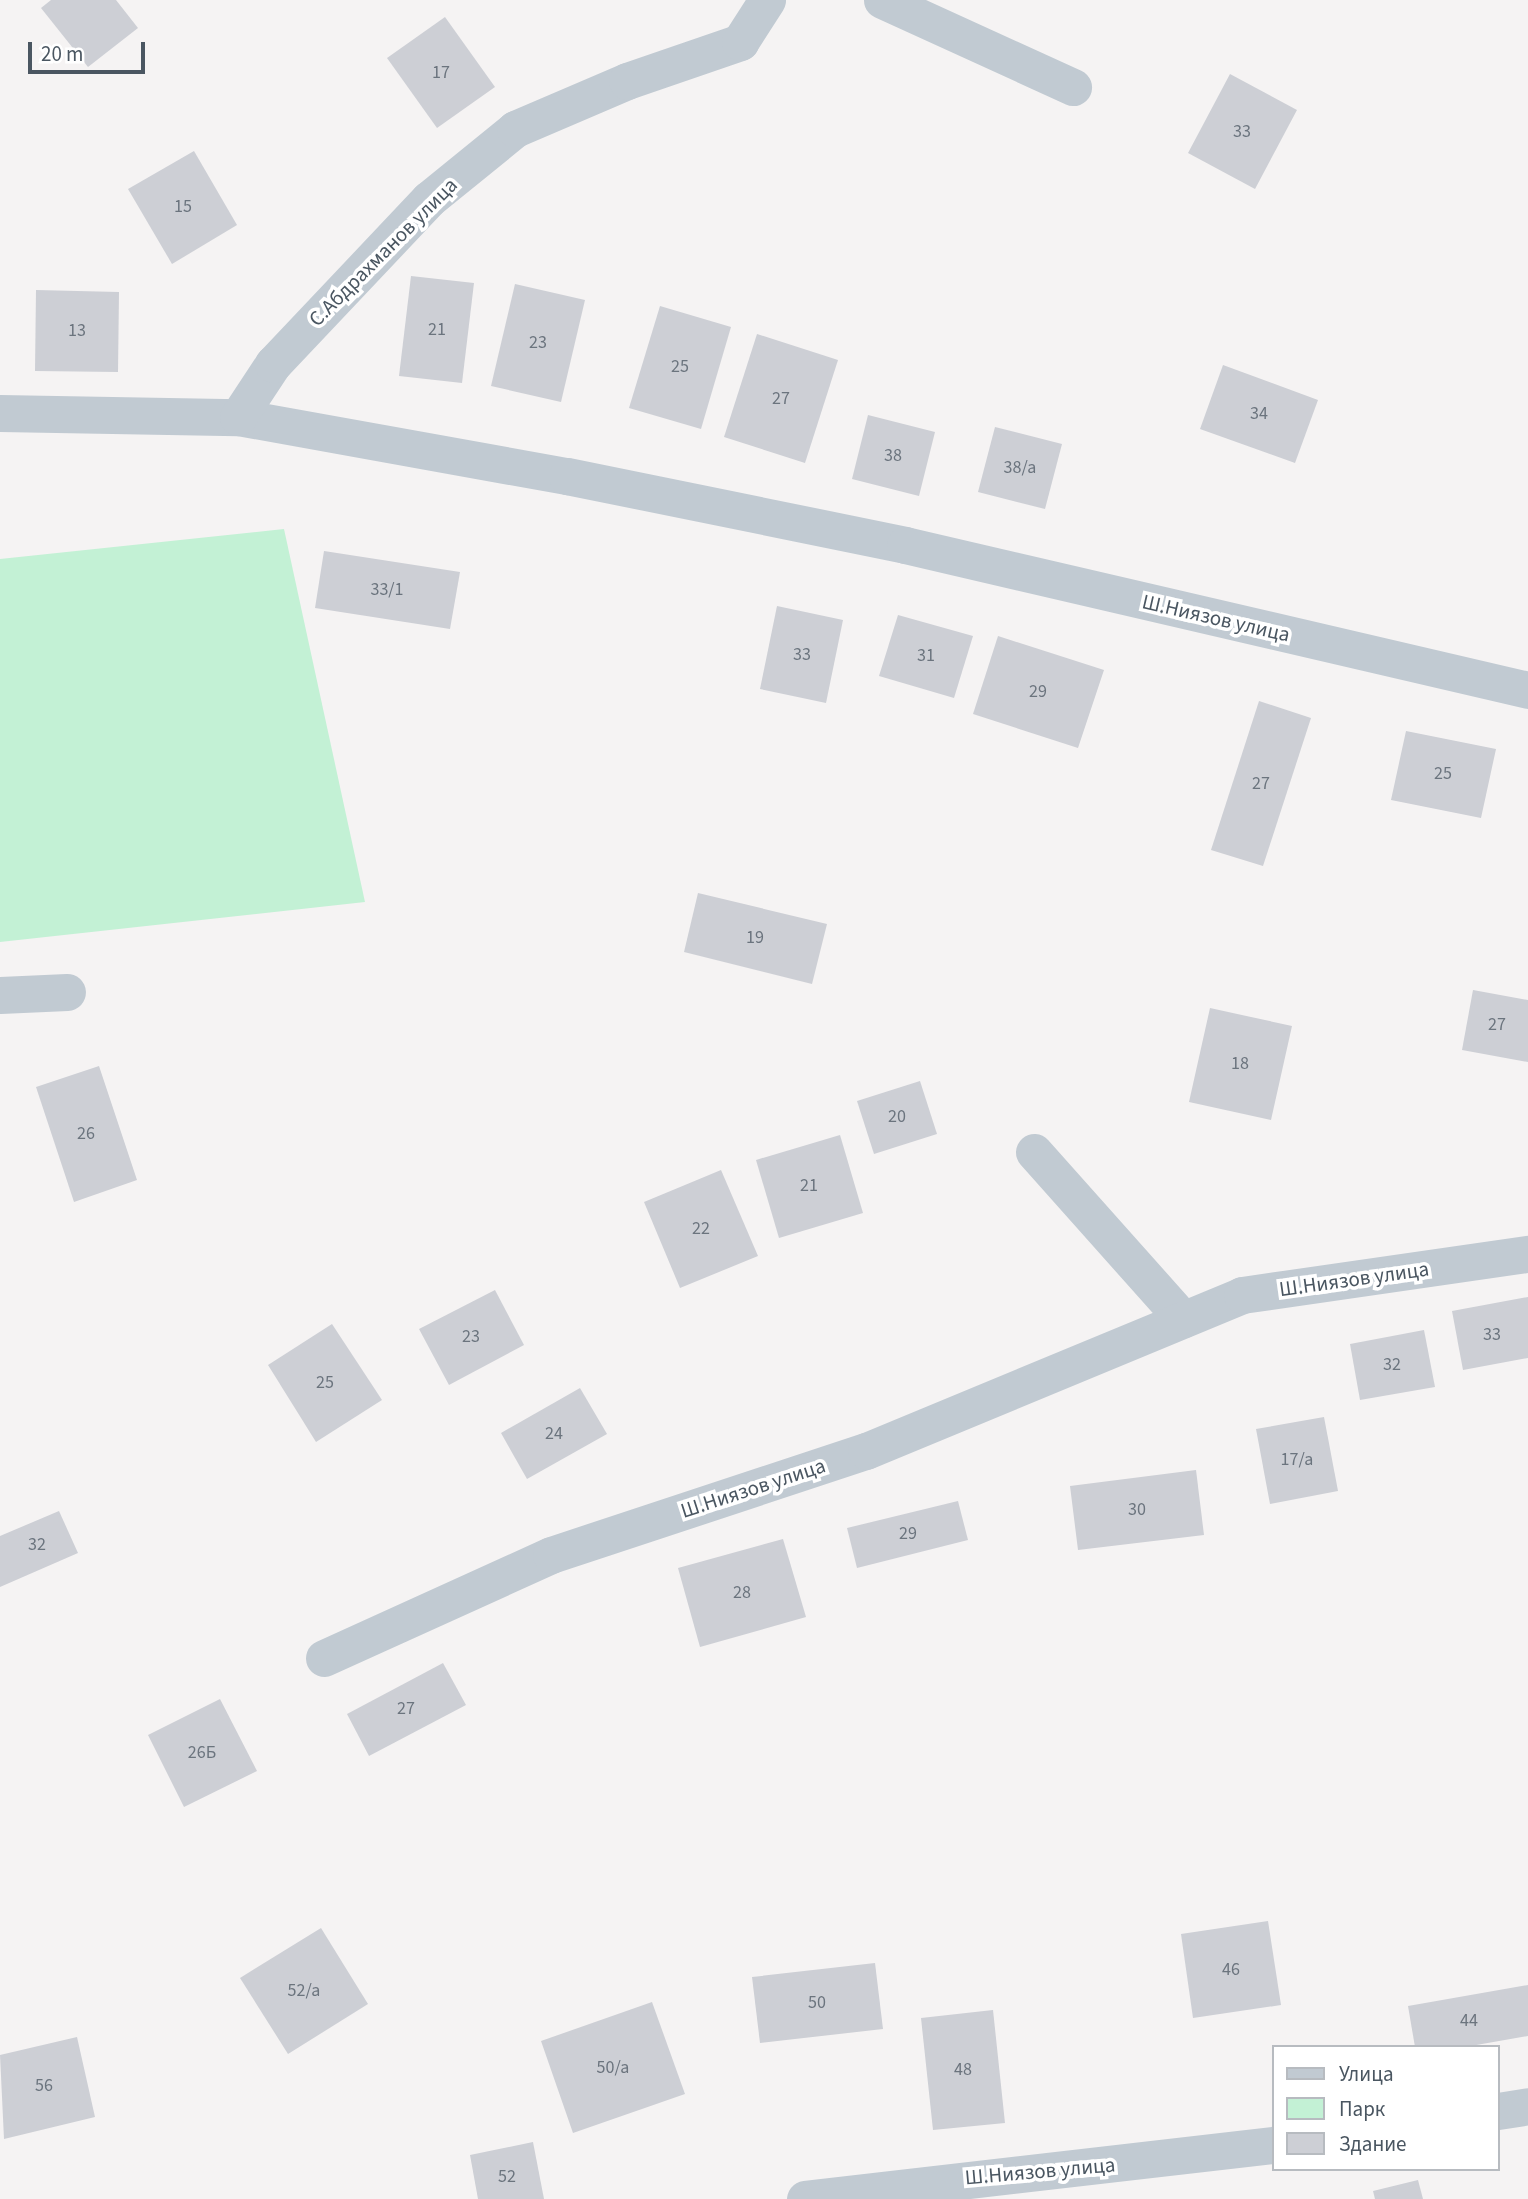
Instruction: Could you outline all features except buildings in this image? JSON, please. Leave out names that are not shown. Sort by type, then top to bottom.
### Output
[{"type":"street","name":"С.Абдрахманов улица","points":[[238,417],[273,364],[411,218],[515,129],[627,81],[740,42],[767,0]]},
{"type":"street","points":[[882,0],[1073,87]]},
{"type":"street","points":[[0,413],[238,417]]},
{"type":"street","name":"Ш.Ниязов улица","points":[[238,417],[567,476],[905,545],[1528,690]]},
{"type":"street","points":[[0,995],[67,992]]},
{"type":"street","points":[[1034,1152],[1183,1319]]},
{"type":"street","name":"Ш.Ниязов улица","points":[[324,1658],[551,1555],[866,1451],[1242,1295],[1528,1254]]},
{"type":"street","points":[[1500,2110],[1528,2106]]},
{"type":"street","name":"Ш.Ниязов улица","points":[[806,2199],[1272,2146]]},
{"type":"green space","points":[[284,529],[365,902],[0,942],[0,559]]}]
